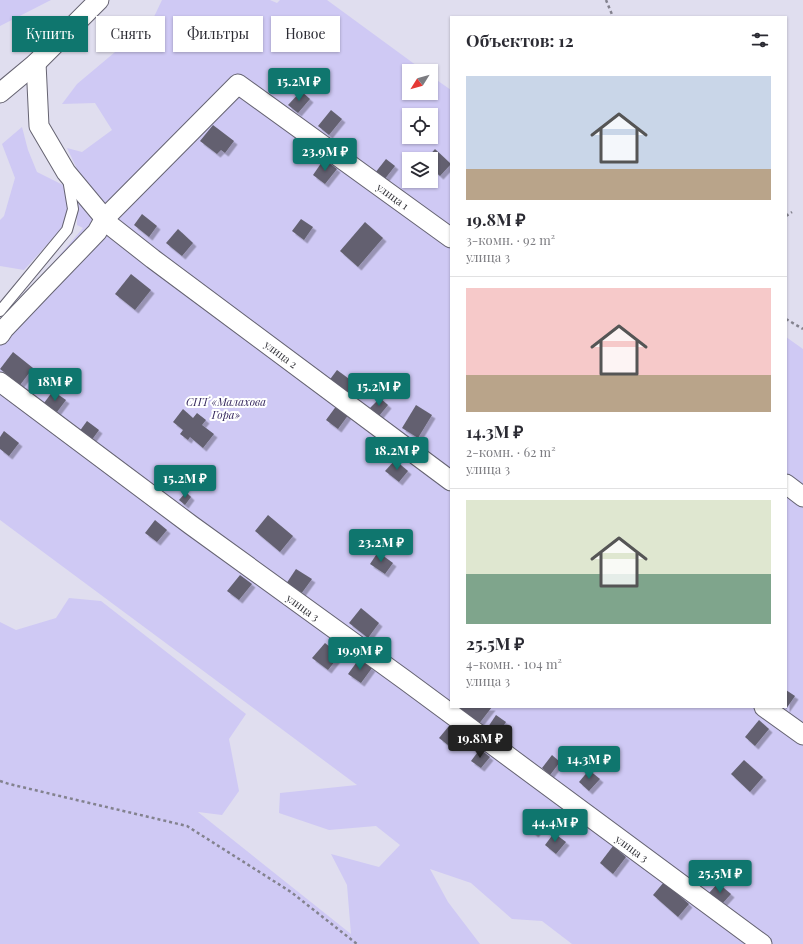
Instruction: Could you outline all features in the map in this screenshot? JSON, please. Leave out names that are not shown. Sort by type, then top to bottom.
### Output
[{"type":"street","points":[[0,93],[36,63],[99,0]]},
{"type":"street","name":"улица 2","points":[[36,63],[40,126],[66,172],[108,222],[153,259],[450,480]]},
{"type":"street","name":"улица 1","points":[[108,222],[238,84],[450,237]]},
{"type":"street","points":[[0,335],[44,287],[108,222]]},
{"type":"street","name":"улица 3","points":[[0,382],[191,525],[405,680],[762,944]]},
{"type":"street","points":[[787,485],[803,497]]},
{"type":"street","points":[[765,708],[803,735]]},
{"type":"lane","points":[[0,311],[67,230],[73,209],[66,172]]},
{"type":"path","points":[[606,0],[613,16]]},
{"type":"path","points":[[787,215],[792,212]]},
{"type":"path","points":[[787,320],[803,329]]},
{"type":"path","points":[[0,781],[187,826],[290,892],[357,944]]},
{"type":"green space","points":[[0,0],[51,0],[20,16],[12,16],[12,20],[0,26]]},
{"type":"green space","name":"СНТ «Малахова Гора»","points":[[162,0],[270,0],[277,3],[280,0],[327,0],[414,64],[402,64],[402,100],[438,100],[438,81],[450,89],[450,708],[787,708],[787,338],[803,349],[803,944],[572,944],[542,921],[512,919],[471,883],[430,869],[448,902],[480,944],[0,944],[0,622],[16,630],[56,618],[69,598],[101,601],[246,714],[229,739],[239,791],[222,815],[198,812],[351,934],[347,885],[331,854],[379,867],[400,845],[376,826],[329,830],[279,813],[280,793],[357,785],[0,520],[0,325],[83,228],[77,225],[77,169],[67,148],[82,152],[112,130],[95,103],[62,104],[77,84],[115,52],[165,52],[165,16],[154,16]]},
{"type":"green space","points":[[22,127],[28,150],[37,172],[63,185],[69,208],[64,226],[24,270],[0,266],[0,220],[4,216],[15,178],[2,144]]},
{"type":"building","points":[[301,91],[310,99],[298,113],[288,105]]},
{"type":"building","points":[[331,110],[342,119],[329,135],[318,126]]},
{"type":"building","points":[[213,125],[234,141],[225,153],[221,150],[217,154],[200,141]]},
{"type":"building","points":[[435,149],[450,163],[450,165],[440,176],[438,174],[438,152],[432,152]]},
{"type":"building","points":[[324,159],[337,169],[325,184],[313,175]]},
{"type":"building","points":[[386,159],[395,166],[384,180],[375,173]]},
{"type":"building","points":[[142,214],[157,226],[149,237],[134,225]]},
{"type":"building","points":[[301,219],[313,227],[304,240],[292,231]]},
{"type":"building","points":[[365,222],[383,238],[358,267],[340,251]]},
{"type":"building","points":[[178,229],[193,243],[182,256],[166,243]]},
{"type":"building","points":[[131,274],[151,290],[135,310],[115,294]]},
{"type":"building","points":[[13,352],[33,368],[20,385],[0,369]]},
{"type":"building","points":[[337,370],[356,384],[347,396],[328,382]]},
{"type":"building","points":[[53,391],[66,400],[57,412],[44,403]]},
{"type":"building","points":[[380,398],[388,405],[379,416],[370,408]]},
{"type":"building","points":[[337,405],[349,414],[338,429],[326,420]]},
{"type":"building","points":[[416,405],[432,415],[418,438],[402,428]]},
{"type":"building","points":[[183,409],[193,418],[197,413],[206,420],[202,425],[214,434],[203,448],[190,437],[188,440],[180,434],[183,430],[173,422]]},
{"type":"building","points":[[87,421],[99,430],[91,441],[79,432]]},
{"type":"building","points":[[4,431],[19,443],[9,456],[0,449],[0,437]]},
{"type":"building","points":[[395,460],[408,471],[399,482],[385,471]]},
{"type":"building","points":[[186,492],[191,497],[185,505],[179,500]]},
{"type":"building","points":[[268,515],[293,536],[280,552],[255,531]]},
{"type":"building","points":[[155,520],[167,530],[157,542],[145,533]]},
{"type":"building","points":[[378,552],[393,563],[385,574],[370,564]]},
{"type":"building","points":[[296,569],[312,579],[301,594],[286,584]]},
{"type":"building","points":[[240,575],[252,584],[239,600],[227,591]]},
{"type":"building","points":[[361,608],[379,623],[368,638],[349,623]]},
{"type":"building","points":[[325,643],[340,655],[328,670],[312,658]]},
{"type":"building","points":[[359,659],[372,668],[361,683],[348,674]]},
{"type":"building","points":[[787,691],[795,696],[787,708]]},
{"type":"building","points":[[456,708],[491,708],[478,725]]},
{"type":"building","points":[[496,715],[506,722],[498,734],[488,727]]},
{"type":"building","points":[[759,720],[769,729],[755,746],[745,737]]},
{"type":"building","points":[[449,726],[458,733],[448,745],[439,738]]},
{"type":"building","points":[[480,749],[490,757],[481,768],[471,761]]},
{"type":"building","points":[[552,755],[560,762],[550,775],[542,768]]},
{"type":"building","points":[[744,760],[763,777],[750,792],[731,774]]},
{"type":"building","points":[[589,770],[600,779],[589,791],[579,782]]},
{"type":"building","points":[[535,811],[546,820],[535,834],[523,824]]},
{"type":"building","points":[[554,833],[566,842],[556,854],[545,845]]},
{"type":"building","points":[[613,846],[626,857],[613,874],[600,863]]},
{"type":"building","points":[[664,882],[689,904],[678,917],[653,895]]},
{"type":"building","points":[[718,883],[731,894],[722,904],[709,893]]}]
